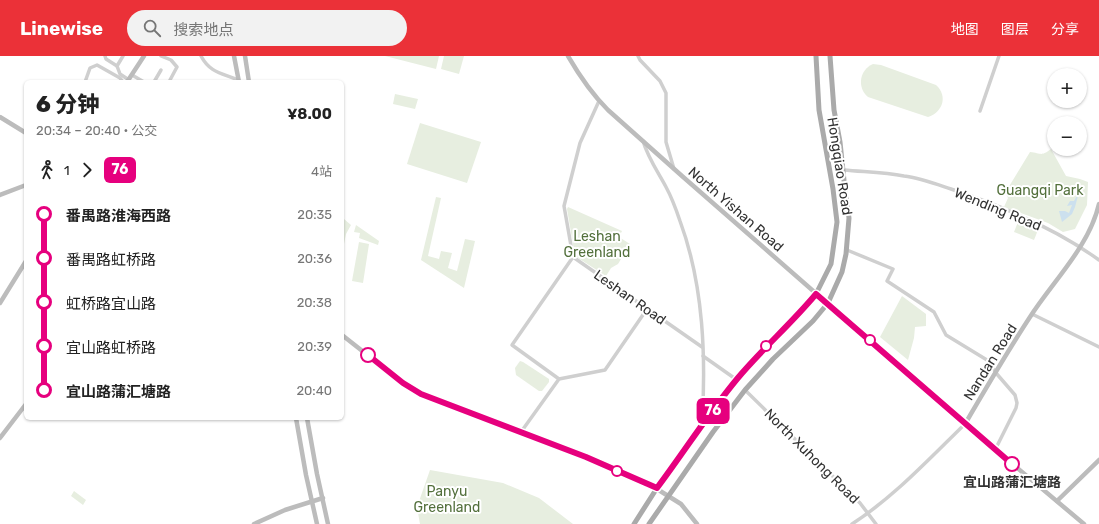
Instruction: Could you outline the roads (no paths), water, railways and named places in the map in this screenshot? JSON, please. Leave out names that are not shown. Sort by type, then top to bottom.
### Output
[{"type":"main road","name":"Hongqiao Road","points":[[634,524],[657,488],[737,380],[767,346],[802,312],[816,294],[831,264],[837,222],[833,189],[819,110],[816,56]]},
{"type":"main road","name":"Hongqiao Road","points":[[649,524],[713,432],[745,390],[773,359],[813,321],[828,303],[842,272],[849,218],[844,170],[834,110],[830,56]]},
{"type":"street","points":[[105,56],[106,59],[117,66],[120,74],[127,80]]},
{"type":"street","points":[[117,66],[122,56]]},
{"type":"street","points":[[129,80],[144,56]]},
{"type":"street","points":[[161,56],[171,60],[177,67],[170,80]]},
{"type":"street","points":[[201,56],[205,64],[211,69],[236,80]]},
{"type":"street","points":[[234,56],[238,80]]},
{"type":"street","points":[[245,56],[250,80]]},
{"type":"street","name":"North Yishan Road","points":[[568,56],[599,101],[674,169],[964,424],[1084,524]]},
{"type":"street","points":[[638,56],[660,81],[666,93],[666,142],[674,169]]},
{"type":"street","points":[[980,111],[999,56]]},
{"type":"street","points":[[85,80],[90,68],[97,65],[119,80]]},
{"type":"street","points":[[155,80],[161,70]]},
{"type":"street","points":[[132,75],[138,80]]},
{"type":"street","points":[[558,379],[512,345],[573,258],[564,206],[580,143],[599,101]]},
{"type":"street","points":[[0,117],[24,132]]},
{"type":"street","points":[[643,140],[646,152],[674,204],[687,242],[698,292],[703,356],[704,397],[702,426]]},
{"type":"street","name":"Wending Road","points":[[844,170],[904,175],[984,200],[1081,247],[1099,260]]},
{"type":"street","points":[[0,195],[24,186]]},
{"type":"street","name":"Nandan Road","points":[[852,524],[869,513],[922,466],[964,424],[1032,314],[1081,247],[1099,204]]},
{"type":"street","points":[[846,250],[893,269],[887,281],[934,312],[944,332],[984,357],[1015,394],[1017,404],[1016,408],[995,450]]},
{"type":"street","name":"Leshan Road","points":[[573,258],[702,347]]},
{"type":"street","points":[[0,302],[24,264]]},
{"type":"street","points":[[521,432],[558,379],[605,370],[647,309]]},
{"type":"street","points":[[1032,314],[1099,347]]},
{"type":"street","points":[[344,337],[403,383],[421,394],[586,457],[657,488],[681,504],[697,524]]},
{"type":"street","points":[[703,356],[737,380]]},
{"type":"street","name":"North Xuhong Road","points":[[745,390],[860,502],[876,524]]},
{"type":"street","points":[[0,438],[24,407]]},
{"type":"street","points":[[296,420],[306,475],[317,524]]},
{"type":"street","points":[[307,420],[328,524]]},
{"type":"street","points":[[1057,502],[1099,460]]},
{"type":"street","points":[[254,524],[285,510],[312,500],[323,498]]},
{"type":"water","points":[[1079,192],[1072,214],[1062,222],[1059,211],[1069,213],[1072,205],[1067,206],[1070,201],[1074,201]]},
{"type":"place","name":"宜山路蒲汇塘路","points":[[1012,464]]},
{"type":"park label","name":"Guangqi Park","points":[[1040,190]]},
{"type":"park label","name":"Leshan Greenland","points":[[597,244]]},
{"type":"park label","name":"Panyu Greenland","points":[[447,500]]}]
